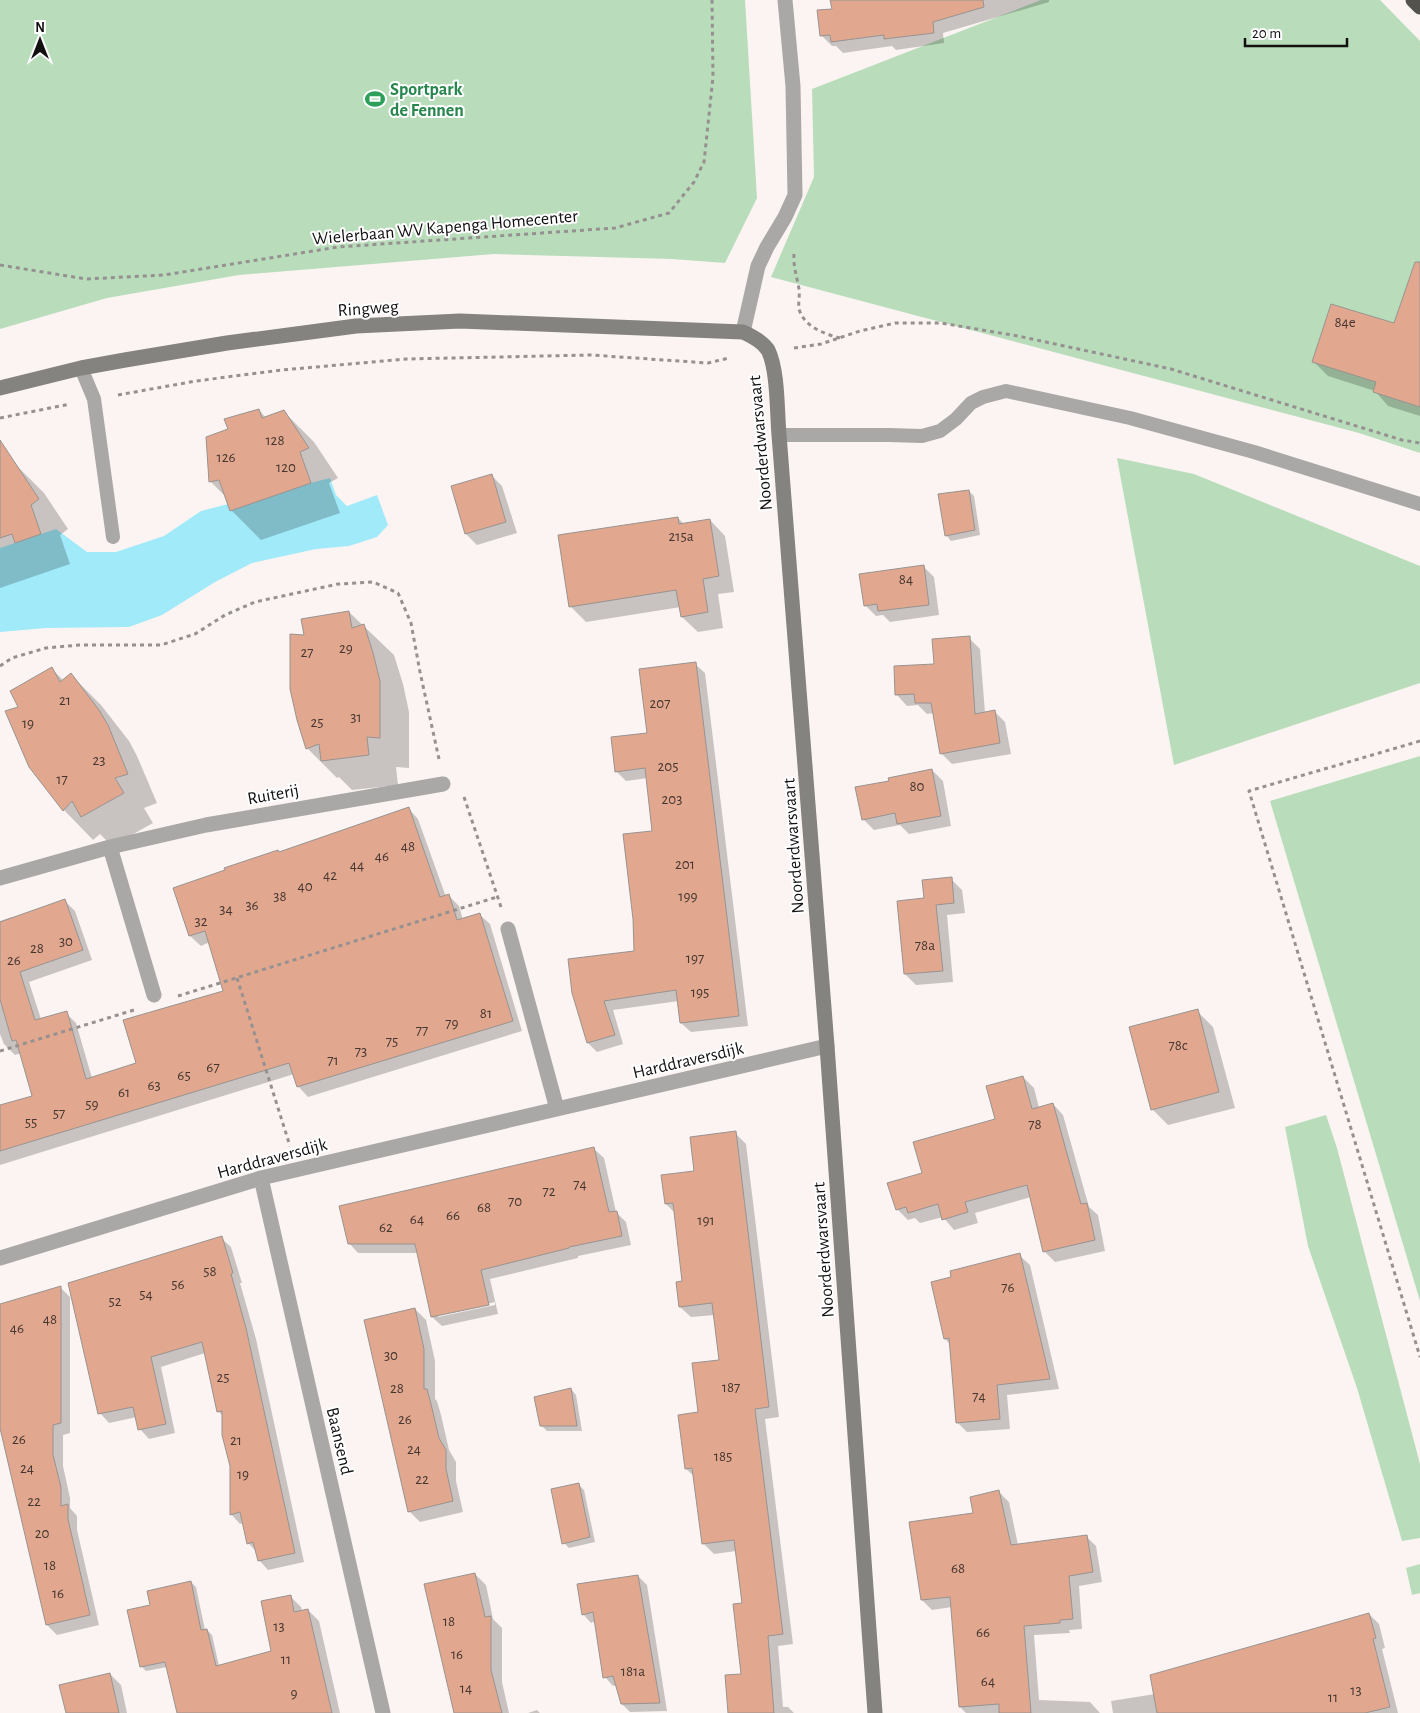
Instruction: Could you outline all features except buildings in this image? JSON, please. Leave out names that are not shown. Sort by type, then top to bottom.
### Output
[{"type":"highway","points":[[1413,0],[1420,7]]},
{"type":"main road","name":"Ringweg","points":[[0,388],[81,368],[228,343],[356,326],[460,321],[743,332]]},
{"type":"main road","name":"Noorderdwarsvaart","points":[[743,332],[756,338],[768,351],[774,370],[827,1046],[875,1713]]},
{"type":"street","points":[[743,332],[758,266],[767,247],[786,217],[795,195],[793,86],[785,0]]},
{"type":"street","name":"Ruiterij","points":[[0,878],[110,847],[206,825],[443,784]]},
{"type":"street","points":[[110,847],[154,995]]},
{"type":"street","points":[[508,929],[557,1109]]},
{"type":"street","name":"Harddraversdijk","points":[[0,1258],[261,1178],[827,1046]]},
{"type":"street","name":"Baansend","points":[[261,1178],[383,1713]]},
{"type":"lane","points":[[81,368],[94,399],[112,537]]},
{"type":"lane","points":[[779,435],[922,436],[940,431],[956,419],[971,403],[983,397],[1006,392],[1130,418],[1254,452],[1420,504]]},
{"type":"path","name":"Wielerbaan WV Kapenga Homecenter","points":[[0,265],[86,279],[164,275],[338,247],[615,228],[669,214],[694,182],[704,162],[713,77],[712,0]]},
{"type":"path","points":[[786,217],[795,241],[793,263],[799,289],[800,310],[809,325],[824,334],[841,338]]},
{"type":"path","points":[[0,418],[94,399],[205,380],[282,370],[406,359],[591,355],[708,363],[768,351],[821,344],[860,331],[895,323],[941,324],[1018,336],[1171,369],[1402,440],[1420,442]]},
{"type":"path","points":[[0,666],[12,658],[46,648],[161,645],[195,634],[225,615],[255,602],[338,584],[373,582],[398,593],[411,623],[442,771],[443,784],[458,780],[508,929]]},
{"type":"path","points":[[1420,741],[1249,791],[1420,1357]]},
{"type":"path","points":[[175,997],[497,897]]},
{"type":"path","points":[[237,978],[297,1169]]},
{"type":"path","points":[[0,1051],[139,1008]]},
{"type":"green space","name":"Sportpark de Fennen","points":[[0,0],[745,0],[757,198],[725,263],[672,259],[494,254],[239,275],[107,298],[0,329]]},
{"type":"green space","points":[[1041,0],[1380,0],[1420,41],[1420,453],[1359,433],[771,277],[814,177],[812,89]]},
{"type":"green space","points":[[1117,458],[1194,474],[1420,566],[1420,683],[1174,765]]},
{"type":"green space","points":[[1420,756],[1420,1301],[1270,801]]},
{"type":"green space","points":[[1326,1115],[1337,1148],[1420,1464],[1420,1538],[1402,1541],[1357,1388],[1308,1246],[1285,1127]]},
{"type":"green space","points":[[1420,1564],[1420,1593],[1412,1595],[1406,1568]]},
{"type":"water","points":[[330,478],[336,495],[347,506],[377,495],[388,525],[377,537],[349,546],[316,549],[252,563],[215,582],[162,615],[129,627],[46,628],[0,632],[0,548],[56,529],[87,552],[116,552],[164,536],[201,511]]},
{"type":"place","name":"Sportpark de Fennen","points":[[375,99]]}]
